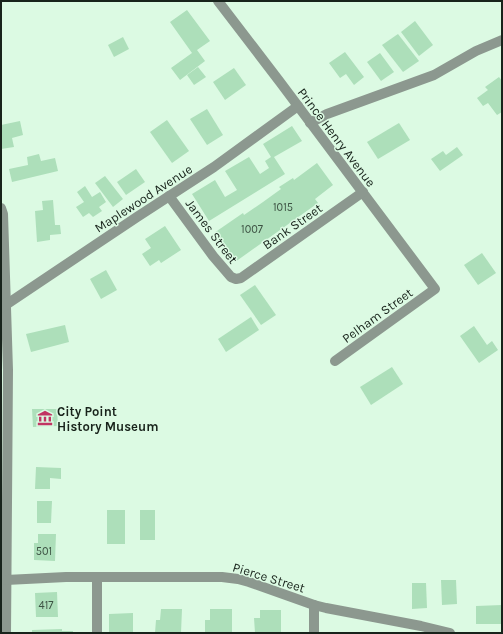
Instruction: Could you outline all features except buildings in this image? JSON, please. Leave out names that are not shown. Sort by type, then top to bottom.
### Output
[{"type":"street","name":"Prince Henry Avenue","points":[[218,1],[363,192],[435,290]]},
{"type":"street","points":[[310,123],[327,114],[434,75],[476,51],[502,40]]},
{"type":"street","name":"Maplewood Avenue","points":[[3,306],[214,167],[298,106]]},
{"type":"street","name":"Bank Street","points":[[236,279],[240,278],[363,192]]},
{"type":"street","name":"James Street","points":[[169,196],[214,256],[231,277],[236,279]]},
{"type":"street","points":[[1,208],[3,214],[3,306],[8,370],[6,633]]},
{"type":"street","name":"Pelham Street","points":[[335,361],[435,290]]},
{"type":"street","name":"Pierce Street","points":[[6,580],[66,577],[222,577],[249,582],[326,608],[450,633]]},
{"type":"street","points":[[97,577],[97,633]]},
{"type":"street","points":[[314,605],[314,633]]},
{"type":"place","name":"City Point History Museum","points":[[45,418]]}]
